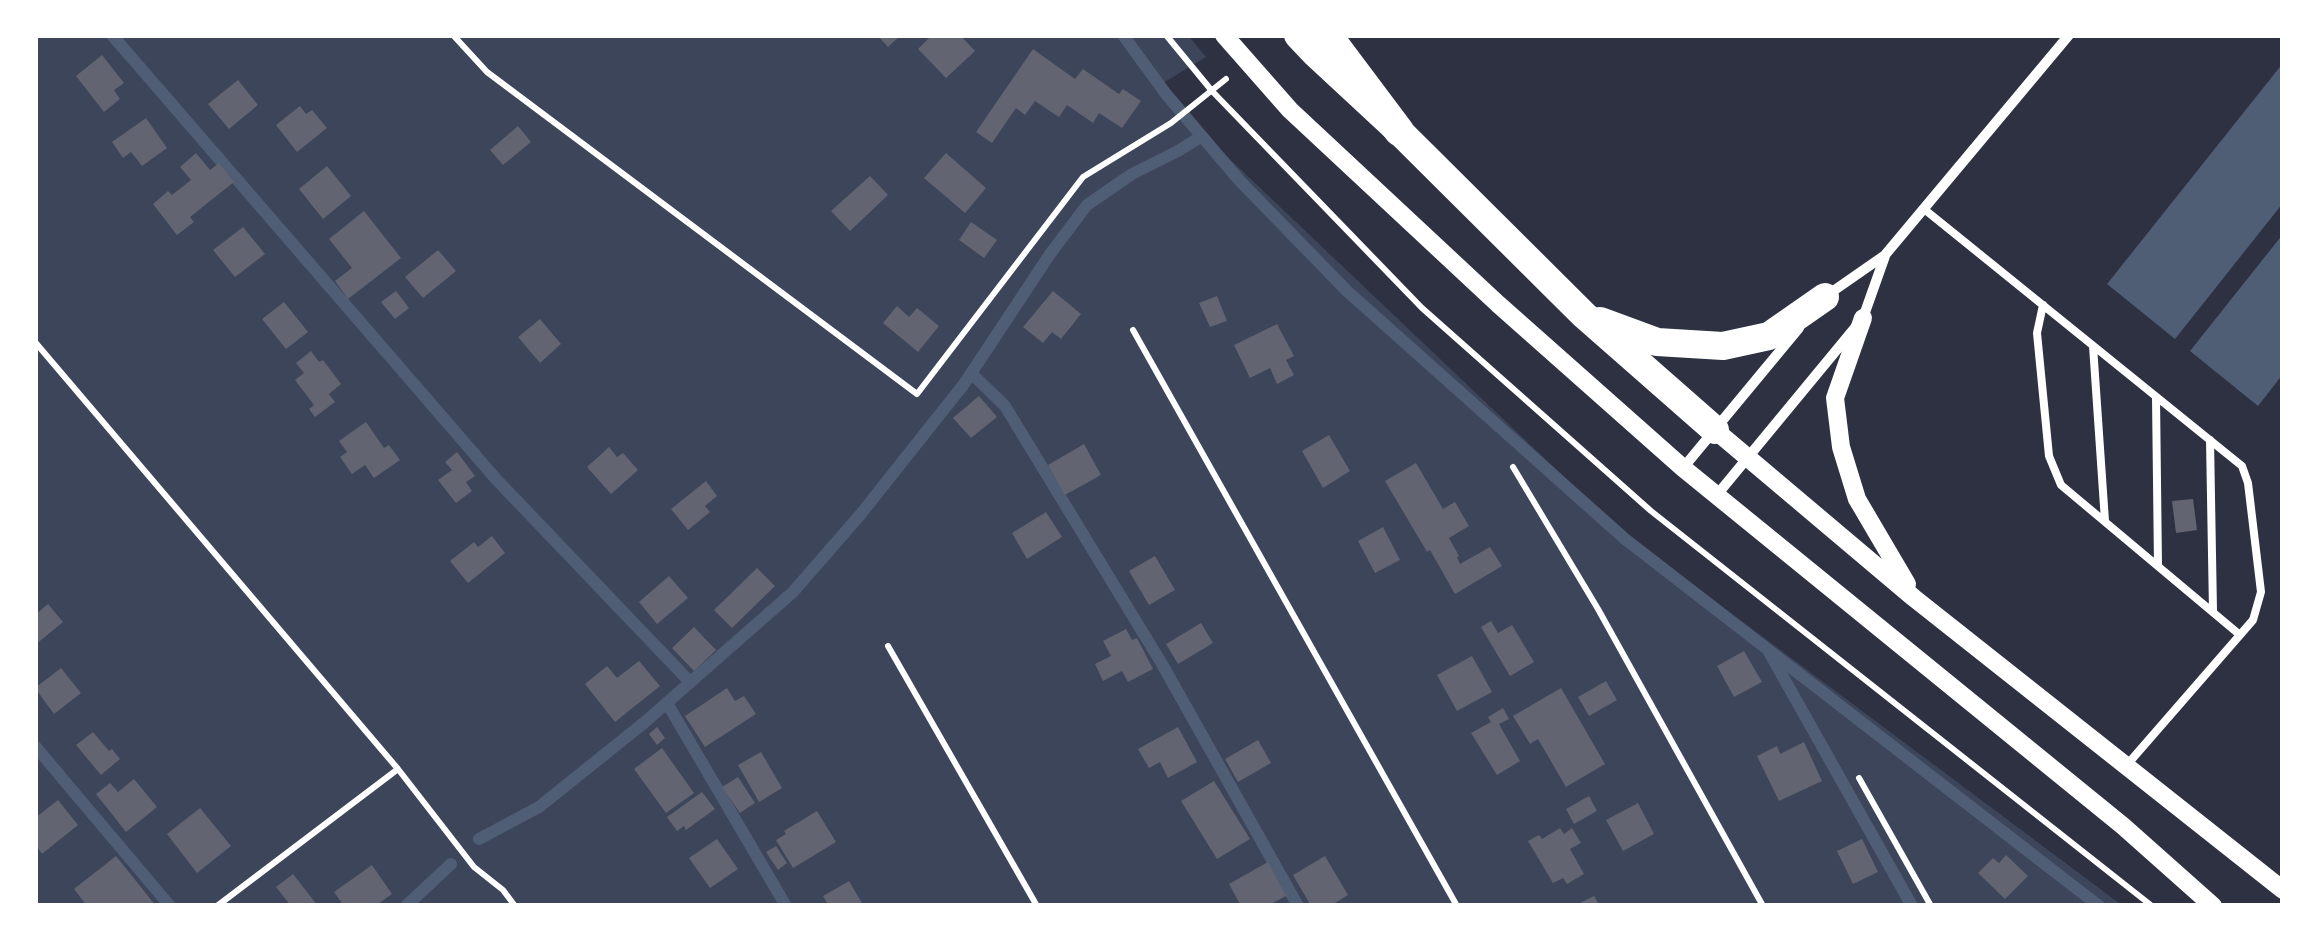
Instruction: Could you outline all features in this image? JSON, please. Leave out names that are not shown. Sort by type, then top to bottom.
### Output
[{"type":"highway","points":[[1298,35],[1399,130],[1584,316],[1715,430]]},
{"type":"highway","points":[[1327,35],[1399,130]]},
{"type":"highway","points":[[1584,316],[1657,342],[1723,346],[1770,336],[1825,297]]},
{"type":"street","points":[[1224,35],[1304,123],[1498,304],[1683,468],[2123,826],[2212,906]]},
{"type":"street","points":[[1683,468],[1825,297],[1885,256],[2069,35]]},
{"type":"street","points":[[1885,256],[1836,398],[1841,447],[1857,498],[1914,598]]},
{"type":"street","points":[[1716,496],[1863,318]]},
{"type":"street","points":[[1715,430],[1914,598],[2283,890]]},
{"type":"lane","points":[[1924,208],[2242,466],[2248,484],[2261,592],[2253,620],[2126,766]]},
{"type":"lane","points":[[2043,305],[2037,333],[2049,456],[2060,485],[2240,635]]},
{"type":"lane","points":[[2093,346],[2105,522]]},
{"type":"lane","points":[[2156,397],[2158,566]]},
{"type":"lane","points":[[2210,440],[2213,612]]},
{"type":"path","points":[[453,35],[487,72],[917,394],[1083,177],[1197,104]]},
{"type":"path","points":[[1166,35],[1212,91],[1422,308],[1651,511],[2152,906]]},
{"type":"path","points":[[1132,330],[1457,906]]},
{"type":"path","points":[[35,342],[398,770],[474,867],[503,890],[515,906]]},
{"type":"path","points":[[1513,467],[1598,609],[1763,906]]},
{"type":"path","points":[[888,646],[1037,906]]},
{"type":"path","points":[[216,906],[398,770]]},
{"type":"path","points":[[1859,778],[1931,906]]},
{"type":"shaded area","points":[[35,35],[1188,35],[1206,57],[1155,88],[1620,530],[2123,906],[35,906]]},
{"type":"shaded area","points":[[2283,63],[2283,203],[2175,339],[2107,284]]},
{"type":"shaded area","points":[[2283,234],[2283,374],[2258,406],[2190,351]]},
{"type":"building","points":[[877,35],[901,35],[888,47]]},
{"type":"building","points":[[932,35],[960,35],[975,51],[946,78],[918,49]]},
{"type":"building","points":[[1033,49],[1075,79],[1083,69],[1119,94],[1123,89],[1141,101],[1122,128],[1099,113],[1093,123],[1067,105],[1059,117],[1035,101],[1025,115],[1016,108],[992,143],[976,132]]},
{"type":"building","points":[[102,55],[124,83],[114,90],[120,99],[104,112],[76,76]]},
{"type":"building","points":[[238,80],[258,105],[229,129],[208,104]]},
{"type":"building","points":[[300,106],[306,114],[312,110],[327,128],[297,152],[276,125]]},
{"type":"building","points":[[146,118],[167,148],[142,166],[131,152],[123,158],[112,142]]},
{"type":"building","points":[[518,126],[531,142],[503,165],[490,150]]},
{"type":"building","points":[[196,153],[210,170],[219,163],[234,182],[190,217],[194,222],[177,235],[153,204],[191,180],[180,167]]},
{"type":"building","points":[[946,153],[986,188],[965,213],[924,178]]},
{"type":"building","points":[[327,166],[351,196],[323,219],[299,189]]},
{"type":"building","points":[[870,176],[888,195],[850,231],[831,211]]},
{"type":"building","points":[[364,211],[401,258],[348,299],[335,281],[352,268],[329,239]]},
{"type":"building","points":[[971,222],[997,240],[984,258],[959,240]]},
{"type":"building","points":[[243,227],[265,254],[235,277],[213,250]]},
{"type":"building","points":[[438,250],[456,271],[423,298],[405,277]]},
{"type":"building","points":[[396,291],[409,308],[395,319],[381,302]]},
{"type":"building","points":[[1053,291],[1081,314],[1061,339],[1052,332],[1043,343],[1023,327]]},
{"type":"building","points":[[1217,296],[1227,321],[1210,327],[1199,303]]},
{"type":"building","points":[[284,302],[308,332],[286,349],[262,319]]},
{"type":"building","points":[[897,306],[909,317],[917,308],[939,326],[918,352],[883,323]]},
{"type":"building","points":[[540,319],[561,344],[540,363],[518,337]]},
{"type":"building","points":[[1277,324],[1294,356],[1286,360],[1294,375],[1277,384],[1270,368],[1250,378],[1234,345]]},
{"type":"building","points":[[311,351],[341,384],[329,394],[335,402],[315,417],[309,409],[314,405],[295,380],[304,373],[296,363]]},
{"type":"building","points":[[979,396],[997,417],[971,438],[953,418]]},
{"type":"building","points":[[366,422],[384,448],[389,445],[400,460],[374,478],[365,465],[352,474],[340,457],[347,452],[339,441]]},
{"type":"building","points":[[1329,435],[1350,471],[1323,488],[1302,451]]},
{"type":"building","points":[[1084,444],[1101,475],[1065,495],[1048,465]]},
{"type":"building","points":[[609,447],[617,457],[623,453],[638,470],[611,494],[587,467]]},
{"type":"building","points":[[457,452],[475,476],[466,482],[472,491],[456,503],[438,480],[452,470],[445,462]]},
{"type":"building","points":[[1416,463],[1443,509],[1455,502],[1469,526],[1449,538],[1460,564],[1490,547],[1502,566],[1455,594],[1385,481]]},
{"type":"building","points":[[706,481],[717,496],[705,506],[710,512],[688,530],[671,509]]},
{"type":"building","points":[[2193,499],[2197,530],[2176,533],[2172,501]]},
{"type":"building","points":[[1046,512],[1062,537],[1027,559],[1012,533]]},
{"type":"building","points":[[1383,527],[1400,560],[1375,573],[1358,541]]},
{"type":"building","points":[[492,536],[505,553],[468,583],[450,561],[474,542],[478,547]]},
{"type":"building","points":[[1155,556],[1175,590],[1149,605],[1129,571]]},
{"type":"building","points":[[757,568],[775,586],[732,628],[714,610]]},
{"type":"building","points":[[669,576],[688,598],[657,624],[639,602]]},
{"type":"building","points":[[48,604],[63,622],[35,645],[35,615]]},
{"type":"building","points":[[1491,621],[1498,633],[1512,625],[1534,662],[1510,676],[1481,627]]},
{"type":"building","points":[[1201,623],[1213,643],[1178,664],[1166,644]]},
{"type":"building","points":[[694,627],[716,650],[694,671],[672,648]]},
{"type":"building","points":[[1126,629],[1132,640],[1137,638],[1153,669],[1128,682],[1122,671],[1103,681],[1095,664],[1111,656],[1103,641]]},
{"type":"building","points":[[1744,651],[1762,682],[1734,697],[1717,666]]},
{"type":"building","points":[[1472,656],[1492,692],[1457,711],[1437,675]]},
{"type":"building","points":[[639,661],[660,686],[615,722],[585,684],[607,666],[617,678]]},
{"type":"building","points":[[61,668],[81,693],[54,714],[35,688]]},
{"type":"building","points":[[1606,681],[1617,700],[1589,716],[1578,697]]},
{"type":"building","points":[[727,688],[735,701],[744,696],[756,714],[705,747],[685,716]]},
{"type":"building","points":[[1561,688],[1605,764],[1566,787],[1538,739],[1530,744],[1513,716]]},
{"type":"building","points":[[1503,708],[1509,719],[1499,724],[1520,761],[1497,775],[1471,733],[1491,722],[1488,717]]},
{"type":"building","points":[[657,727],[665,738],[657,745],[649,734]]},
{"type":"building","points":[[1178,727],[1197,762],[1168,778],[1160,762],[1149,768],[1138,749]]},
{"type":"building","points":[[93,732],[120,759],[101,775],[76,745]]},
{"type":"building","points":[[1258,740],[1271,763],[1238,782],[1225,759]]},
{"type":"building","points":[[1804,742],[1822,781],[1779,801],[1757,756],[1777,746],[1780,754]]},
{"type":"building","points":[[662,748],[694,793],[666,813],[634,769]]},
{"type":"building","points":[[761,752],[782,788],[759,802],[738,765]]},
{"type":"building","points":[[738,777],[755,803],[740,813],[722,787]]},
{"type":"building","points":[[134,779],[157,807],[126,832],[96,794],[110,783],[118,792]]},
{"type":"building","points":[[1214,781],[1250,839],[1217,859],[1181,801]]},
{"type":"building","points":[[702,792],[715,809],[686,830],[684,826],[677,831],[667,817]]},
{"type":"building","points":[[1589,796],[1597,811],[1574,824],[1566,809]]},
{"type":"building","points":[[58,800],[78,825],[42,854],[35,844],[35,818]]},
{"type":"building","points":[[1638,803],[1654,834],[1623,851],[1606,820]]},
{"type":"building","points":[[200,808],[231,846],[197,873],[167,834]]},
{"type":"building","points":[[817,811],[836,842],[793,868],[776,840]]},
{"type":"building","points":[[1560,828],[1564,834],[1572,828],[1581,843],[1570,849],[1584,874],[1567,884],[1563,878],[1553,883],[1528,841],[1539,835],[1542,839]]},
{"type":"building","points":[[717,839],[738,869],[710,888],[689,858]]},
{"type":"building","points":[[1862,839],[1878,872],[1853,884],[1837,851]]},
{"type":"building","points":[[776,846],[787,863],[778,870],[766,852]]},
{"type":"building","points":[[2006,855],[2028,876],[2005,899],[1978,873],[1993,858],[1999,863]]},
{"type":"building","points":[[116,856],[156,906],[87,906],[74,889]]},
{"type":"building","points":[[1325,856],[1348,895],[1330,906],[1311,906],[1293,875]]},
{"type":"building","points":[[1268,862],[1286,896],[1267,906],[1241,906],[1229,884]]},
{"type":"building","points":[[372,865],[392,894],[375,906],[344,906],[334,892]]},
{"type":"building","points":[[293,874],[318,906],[291,906],[276,887]]},
{"type":"building","points":[[849,881],[862,903],[829,906],[823,896]]},
{"type":"building","points":[[1594,896],[1600,906],[1580,903]]},
{"type":"waterway","points":[[112,35],[496,479],[690,682]]},
{"type":"waterway","points":[[1123,35],[1166,94],[1239,180],[1347,291],[1625,539],[2099,906]]},
{"type":"waterway","points":[[479,839],[539,807],[645,722],[793,592],[964,384],[1087,205],[1132,174],[1202,136]]},
{"type":"waterway","points":[[971,373],[1005,406],[1162,664],[1298,906]]},
{"type":"waterway","points":[[1769,652],[1912,906]]},
{"type":"waterway","points":[[667,703],[786,906]]},
{"type":"waterway","points":[[35,746],[170,906]]},
{"type":"waterway","points":[[406,906],[451,864]]}]
